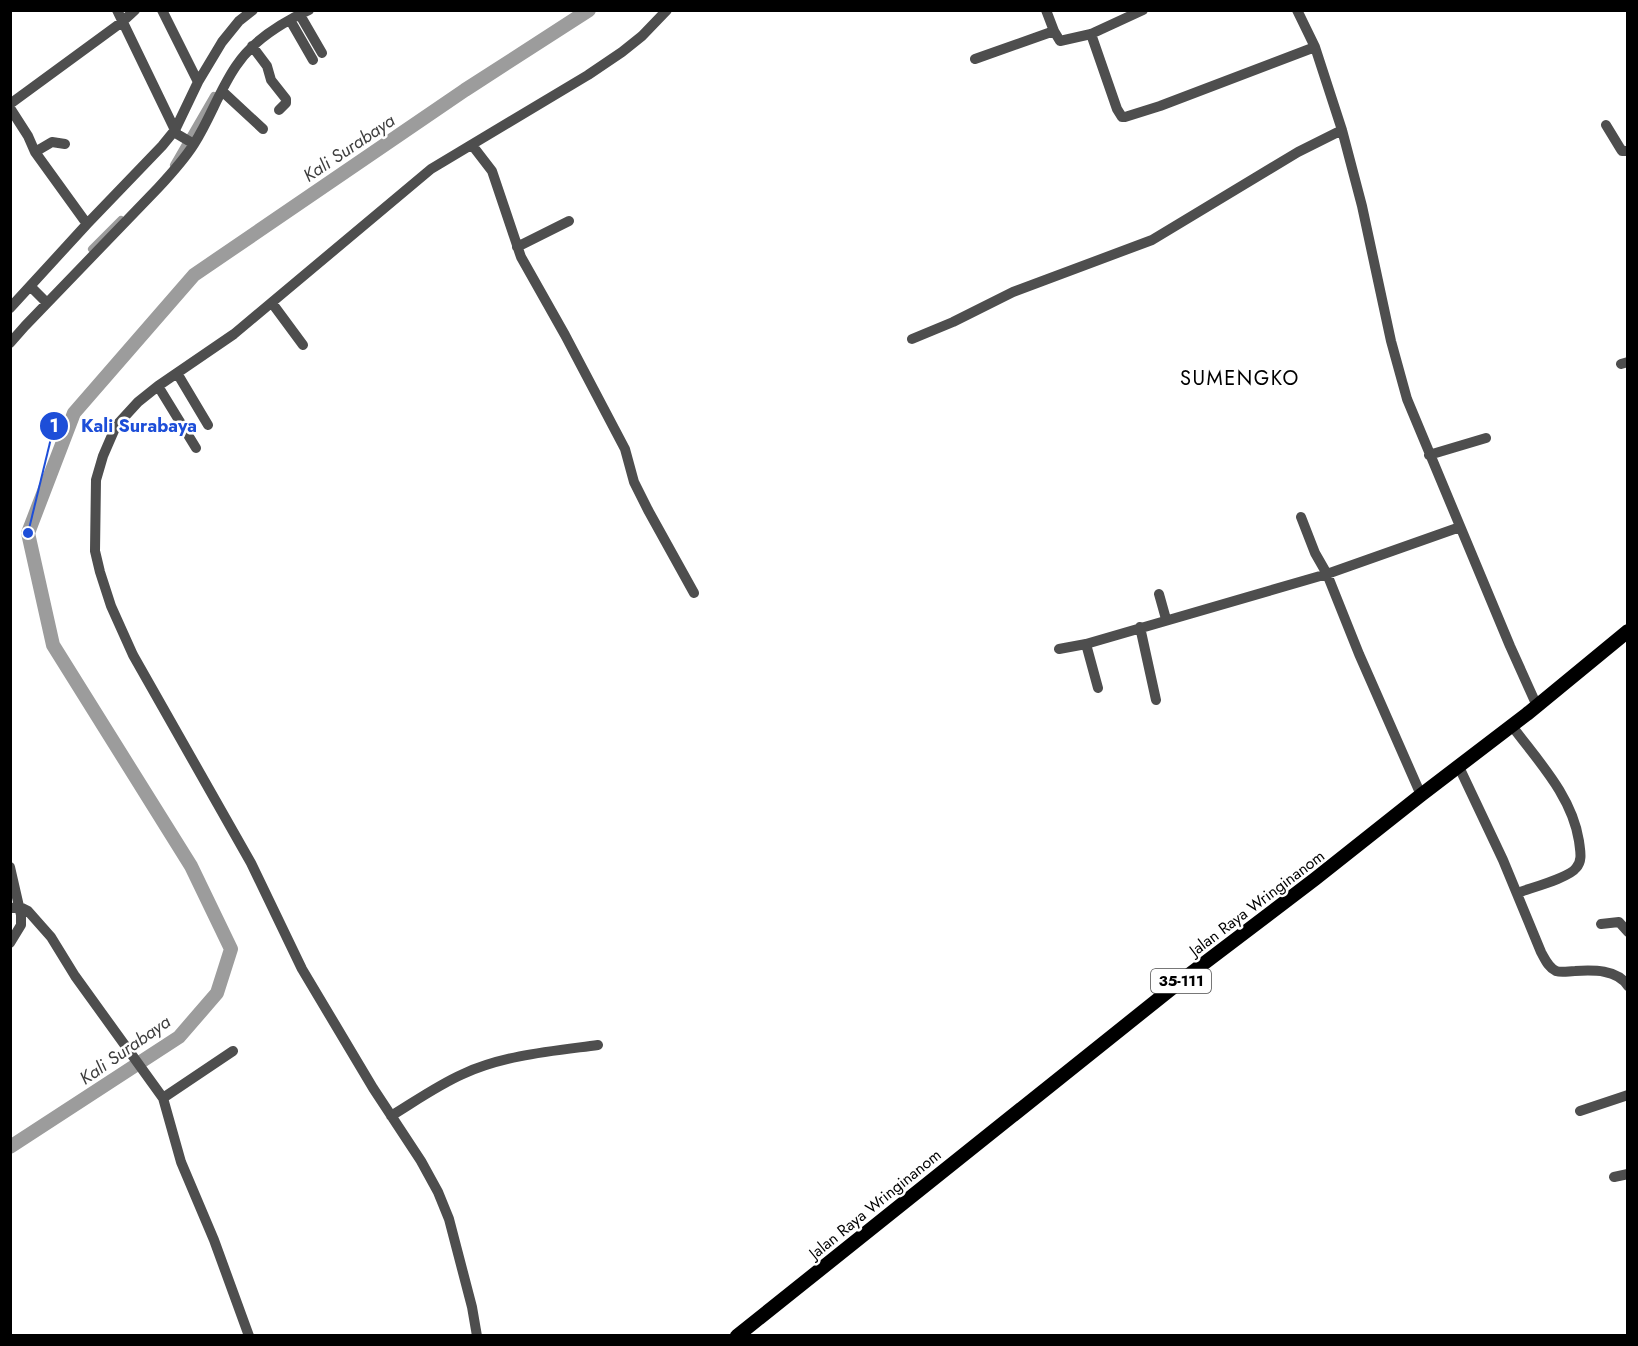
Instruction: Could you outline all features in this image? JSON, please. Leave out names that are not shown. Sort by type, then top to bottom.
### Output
[{"type":"main road","name":"Jalan Raya Wringinanom","points":[[737,1335],[1186,977],[1512,726],[1628,631]]},
{"type":"street","points":[[117,10],[176,132],[193,144]]},
{"type":"street","points":[[87,224],[35,152],[10,106],[135,10]]},
{"type":"street","points":[[162,10],[198,82]]},
{"type":"street","points":[[477,1335],[472,1307],[445,1208],[438,1192],[302,969],[251,863],[133,655],[107,596],[95,551],[96,480],[116,426],[138,402],[220,345],[421,177],[588,75],[642,36],[667,10]]},
{"type":"street","points":[[1046,10],[1060,41],[1091,34],[1143,10]]},
{"type":"street","points":[[1297,10],[1315,47],[1342,130],[1362,206],[1396,364],[1407,399],[1537,706]]},
{"type":"street","points":[[10,308],[32,288],[87,224],[176,132],[198,82],[222,42],[246,12]]},
{"type":"street","points":[[10,343],[46,302],[158,188],[193,144],[236,66],[252,46],[272,30],[300,15]]},
{"type":"street","points":[[300,15],[322,53]]},
{"type":"street","points":[[300,15],[313,60]]},
{"type":"street","points":[[975,59],[1054,31]]},
{"type":"street","points":[[1091,34],[1119,114],[1125,117],[1315,47]]},
{"type":"street","points":[[252,46],[267,66],[271,80],[286,99],[286,103],[279,110]]},
{"type":"street","points":[[222,92],[263,129]]},
{"type":"street","points":[[1606,126],[1622,151],[1628,151]]},
{"type":"street","points":[[912,339],[953,322],[1013,292],[1152,240],[1298,153],[1342,130]]},
{"type":"street","points":[[35,152],[52,142],[65,144]]},
{"type":"street","points":[[471,145],[492,171],[525,266],[565,335],[625,449],[634,482],[693,593]]},
{"type":"street","points":[[517,247],[569,221]]},
{"type":"street","points":[[32,288],[46,302]]},
{"type":"street","points":[[272,303],[303,345]]},
{"type":"street","points":[[177,373],[208,425]]},
{"type":"street","points":[[158,386],[196,448]]},
{"type":"street","points":[[1429,455],[1486,438]]},
{"type":"street","points":[[1300,517],[1315,553],[1327,574],[1359,654],[1422,795]]},
{"type":"street","points":[[1059,649],[1086,644],[1327,574],[1460,527]]},
{"type":"street","points":[[1159,594],[1166,619]]},
{"type":"street","points":[[1140,627],[1156,700]]},
{"type":"street","points":[[1086,644],[1098,688]]},
{"type":"street","points":[[1512,726],[1558,788],[1569,808],[1581,853],[1577,868],[1569,874],[1517,893]]},
{"type":"street","points":[[1459,767],[1517,893],[1541,952],[1550,966],[1561,972],[1610,973],[1627,984]]},
{"type":"street","points":[[10,867],[21,925],[10,943]]},
{"type":"street","points":[[16,908],[31,914],[51,937],[75,976],[163,1098],[181,1162],[214,1240],[249,1335]]},
{"type":"street","points":[[1601,924],[1618,922],[1628,932]]},
{"type":"street","points":[[391,1116],[462,1074],[486,1065],[528,1055],[598,1045]]},
{"type":"street","points":[[163,1098],[233,1051]]},
{"type":"street","points":[[1580,1111],[1628,1095]]},
{"type":"street","points":[[1614,1178],[1628,1174]]},
{"type":"waterway","name":"Kali Surabaya","points":[[10,1147],[179,1037],[217,993],[231,949],[191,866],[53,645],[28,533],[74,413],[194,275],[465,90],[589,10]]},
{"type":"waterway","points":[[174,165],[214,96]]},
{"type":"waterway","points":[[92,249],[121,220]]},
{"type":"place","name":"Kali Surabaya","points":[[28,533]]},
{"type":"district","name":"SUMENGKO","points":[[1240,378]]}]
